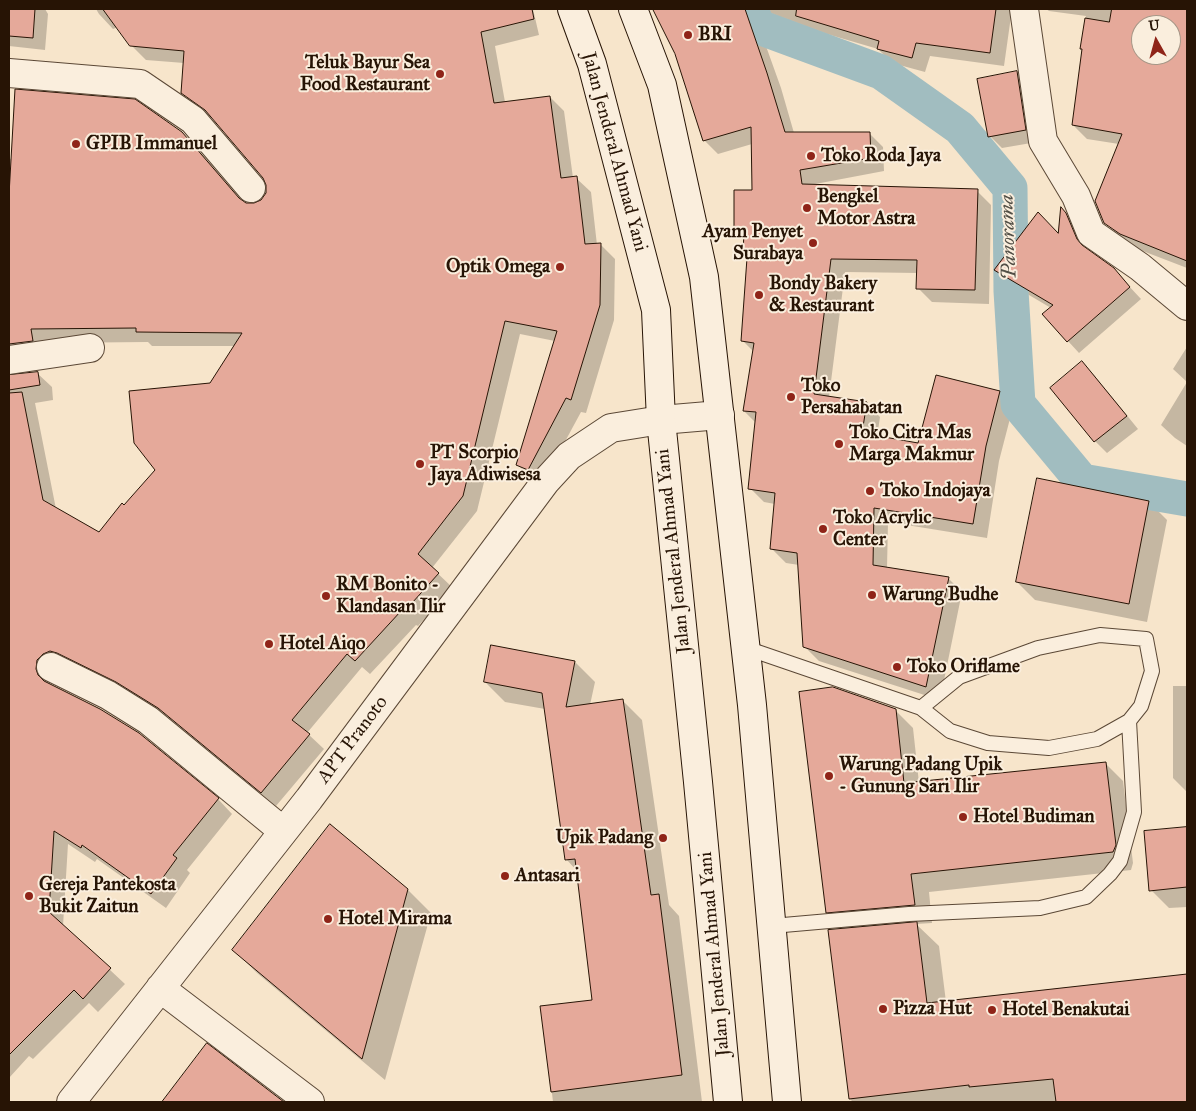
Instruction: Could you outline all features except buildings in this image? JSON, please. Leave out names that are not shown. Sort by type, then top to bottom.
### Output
[{"type":"main road","name":"Jalan Jenderal Ahmad Yani","points":[[572,9],[592,64],[656,310],[661,420],[728,1102]]},
{"type":"main road","points":[[633,9],[662,85],[704,278],[746,648],[787,1102]]},
{"type":"main road","points":[[1024,9],[1043,141],[1076,196],[1091,233],[1140,267],[1187,306]]},
{"type":"main road","points":[[9,73],[140,84],[193,120],[251,188]]},
{"type":"main road","points":[[9,360],[90,348]]},
{"type":"main road","name":"APT Pranoto","points":[[72,1102],[284,831],[540,489],[569,456],[611,428],[661,420],[720,415]]},
{"type":"main road","points":[[51,667],[108,695],[148,720],[284,831]]},
{"type":"main road","points":[[160,988],[310,1102]]},
{"type":"lane","points":[[746,648],[921,708],[950,731],[988,743],[1049,748],[1097,739],[1129,721],[1141,706],[1152,671],[1146,639],[1100,635],[1038,648],[959,677],[921,708]]},
{"type":"lane","points":[[772,926],[909,914],[1040,908],[1086,898],[1120,861],[1134,812],[1129,721]]},
{"type":"waterway","name":"Panorama","points":[[750,9],[759,27],[881,72],[960,128],[1010,188],[1011,291],[1018,404],[1082,481],[1187,499]]},
{"type":"place","name":"BRI","points":[[688,35]]},
{"type":"place","name":"Teluk Bayur Sea Food Restaurant","points":[[440,74]]},
{"type":"place","name":"GPIB Immanuel","points":[[76,144]]},
{"type":"place","name":"Toko Roda Jaya","points":[[811,156]]},
{"type":"place","name":"Bengkel Motor Astra","points":[[807,208]]},
{"type":"place","name":"Ayam Penyet Surabaya","points":[[813,243]]},
{"type":"place","name":"Optik Omega","points":[[560,267]]},
{"type":"place","name":"Bondy Bakery & Restaurant","points":[[759,295]]},
{"type":"place","name":"Toko Persahabatan","points":[[791,397]]},
{"type":"place","name":"Toko Citra Mas Marga Makmur","points":[[839,444]]},
{"type":"place","name":"PT Scorpio Jaya Adiwisesa","points":[[420,464]]},
{"type":"place","name":"Toko Indojaya","points":[[870,491]]},
{"type":"place","name":"Toko Acrylic Center","points":[[823,529]]},
{"type":"place","name":"Warung Budhe","points":[[872,595]]},
{"type":"place","name":"RM Bonito - Klandasan Ilir","points":[[326,596]]},
{"type":"place","name":"Hotel Aiqo","points":[[269,644]]},
{"type":"place","name":"Toko Oriflame","points":[[897,667]]},
{"type":"place","name":"Warung Padang Upik - Gunung Sari Ilir","points":[[829,776]]},
{"type":"place","name":"Hotel Budiman","points":[[963,817]]},
{"type":"place","name":"Upik Padang","points":[[663,838]]},
{"type":"place","name":"Antasari","points":[[505,876]]},
{"type":"place","name":"Gereja Pantekosta Bukit Zaitun","points":[[29,896]]},
{"type":"place","name":"Hotel Mirama","points":[[328,919]]},
{"type":"place","name":"Pizza Hut","points":[[883,1009]]},
{"type":"place","name":"Hotel Benakutai","points":[[992,1010]]}]
